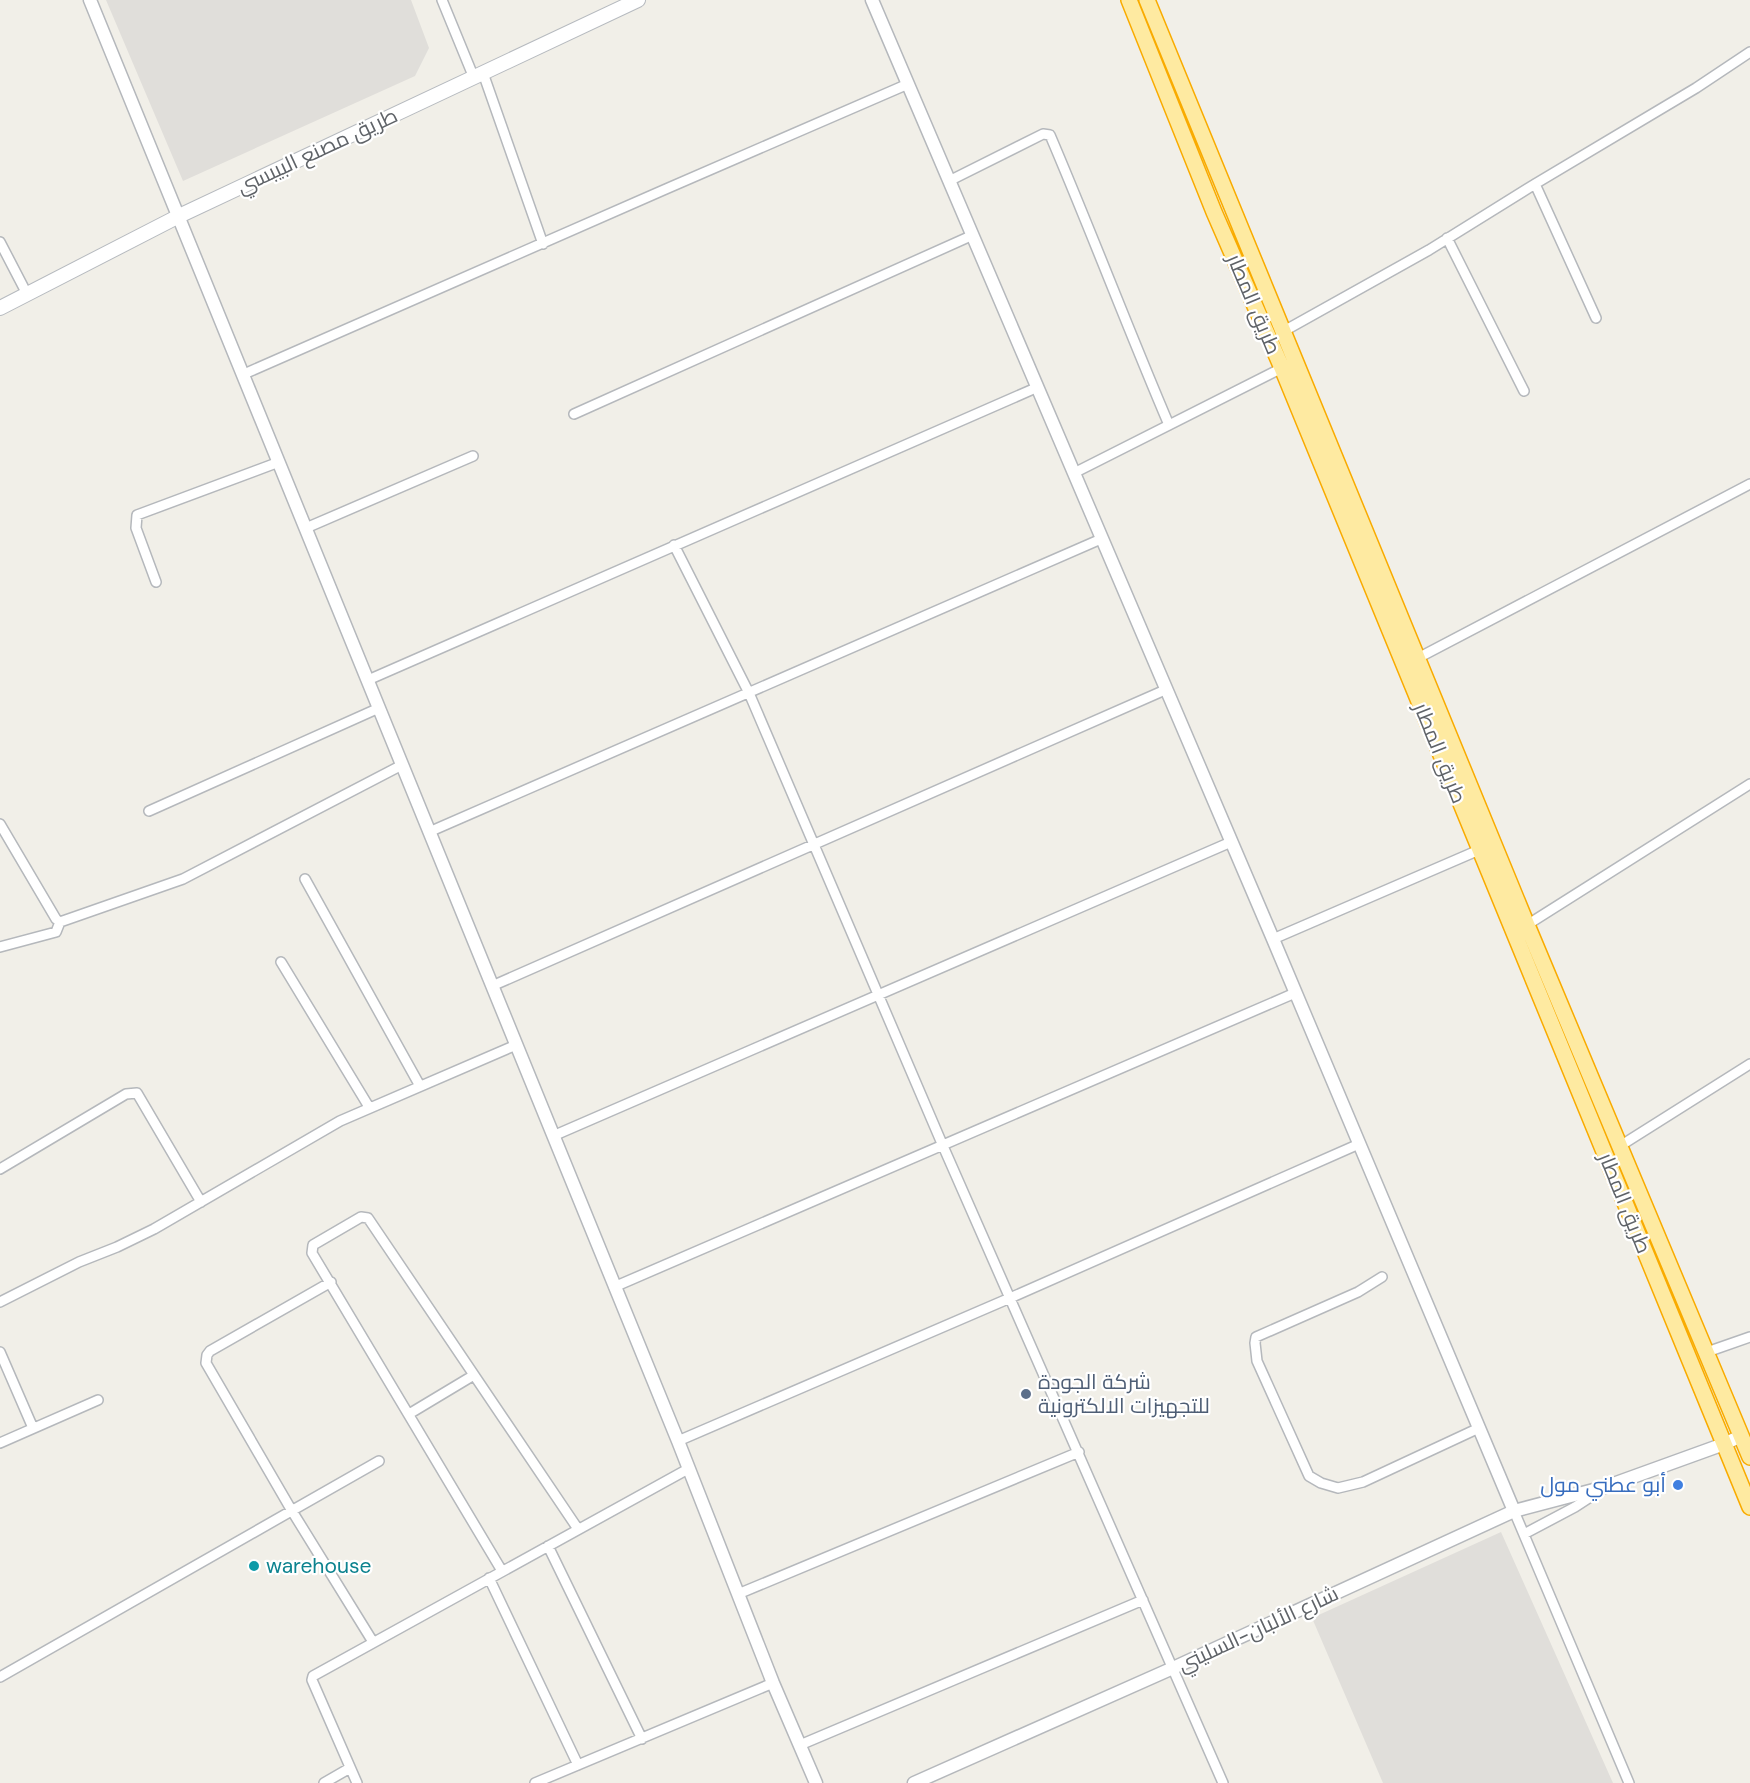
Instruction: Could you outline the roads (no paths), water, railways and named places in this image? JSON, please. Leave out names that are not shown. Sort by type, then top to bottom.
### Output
[{"type":"highway","name":"طريق المطار","points":[[1129,0],[1214,212],[1281,368],[1750,1507]]},
{"type":"highway","name":"طريق المطار","points":[[1147,0],[1527,925],[1750,1457]]},
{"type":"highway","points":[[1214,212],[1231,203]]},
{"type":"highway","points":[[1440,754],[1454,746]]},
{"type":"main road","name":"طريق مصنع البيبسي","points":[[0,308],[179,216],[638,0]]},
{"type":"street","points":[[90,0],[678,1441],[773,1683],[816,1783]]},
{"type":"street","points":[[442,0],[479,75],[543,244]]},
{"type":"street","points":[[872,0],[1273,939],[1629,1783]]},
{"type":"street","points":[[1284,332],[1447,238],[1696,88],[1750,52]]},
{"type":"street","points":[[244,374],[543,244],[668,186],[908,84]]},
{"type":"street","points":[[950,182],[1042,134],[1050,135],[1169,425]]},
{"type":"street","points":[[1535,184],[1596,318]]},
{"type":"street","points":[[574,414],[973,235]]},
{"type":"street","points":[[1447,238],[1524,392]]},
{"type":"street","points":[[0,243],[27,294]]},
{"type":"street","points":[[1074,473],[1281,368]]},
{"type":"street","points":[[368,680],[1038,387]]},
{"type":"street","points":[[306,528],[473,456]]},
{"type":"street","points":[[156,582],[136,528],[136,515],[279,462]]},
{"type":"street","points":[[1418,658],[1750,484]]},
{"type":"street","points":[[429,832],[1101,538]]},
{"type":"street","points":[[674,545],[749,693],[877,995],[1223,1783]]},
{"type":"street","points":[[492,986],[1165,690]]},
{"type":"street","points":[[149,811],[379,708]]},
{"type":"street","points":[[0,947],[56,932],[60,922],[183,879],[402,765]]},
{"type":"street","points":[[1527,925],[1750,784]]},
{"type":"street","points":[[0,824],[56,920],[60,922]]},
{"type":"street","points":[[553,1136],[1231,842]]},
{"type":"street","points":[[1273,939],[1479,850]]},
{"type":"street","points":[[305,879],[420,1086]]},
{"type":"street","points":[[281,962],[369,1107]]},
{"type":"street","points":[[615,1287],[1295,993]]},
{"type":"street","points":[[0,1302],[79,1262],[135,1239],[340,1121],[516,1045]]},
{"type":"street","points":[[1620,1146],[1750,1064]]},
{"type":"street","points":[[0,1169],[126,1095],[137,1094],[201,1202]]},
{"type":"street","points":[[678,1441],[1359,1144]]},
{"type":"street","points":[[502,1571],[312,1253],[311,1248],[361,1216],[366,1217],[578,1529]]},
{"type":"street","points":[[1382,1277],[1358,1292],[1256,1337],[1257,1361],[1309,1476],[1321,1483],[1338,1488],[1363,1482],[1479,1428]]},
{"type":"street","points":[[331,1282],[210,1351],[207,1355],[207,1368],[373,1642]]},
{"type":"street","points":[[1707,1352],[1750,1337]]},
{"type":"street","points":[[0,1352],[33,1428]]},
{"type":"street","points":[[409,1414],[474,1375]]},
{"type":"street","points":[[0,1443],[98,1400]]},
{"type":"street","name":"شارع الألبان-السليني","points":[[914,1783],[1173,1668],[1514,1511],[1605,1487],[1741,1436]]},
{"type":"street","points":[[738,1594],[1079,1452]]},
{"type":"street","points":[[0,1677],[379,1461]]},
{"type":"street","points":[[357,1783],[312,1678],[688,1468]]},
{"type":"street","name":"شارع الألبان-السليني","points":[[1524,1534],[1575,1507],[1605,1487]]},
{"type":"street","points":[[548,1546],[642,1739]]},
{"type":"street","points":[[489,1578],[578,1765]]},
{"type":"street","points":[[800,1745],[1143,1600]]},
{"type":"street","points":[[535,1783],[773,1683]]},
{"type":"street","points":[[324,1783],[350,1768]]},
{"type":"place","name":"شركة الجودة للتجهيزات الالكترونية","points":[[1026,1394]]},
{"type":"place","name":"أبو عطني مول","points":[[1678,1485]]},
{"type":"place","name":"warehouse","points":[[254,1566]]}]
